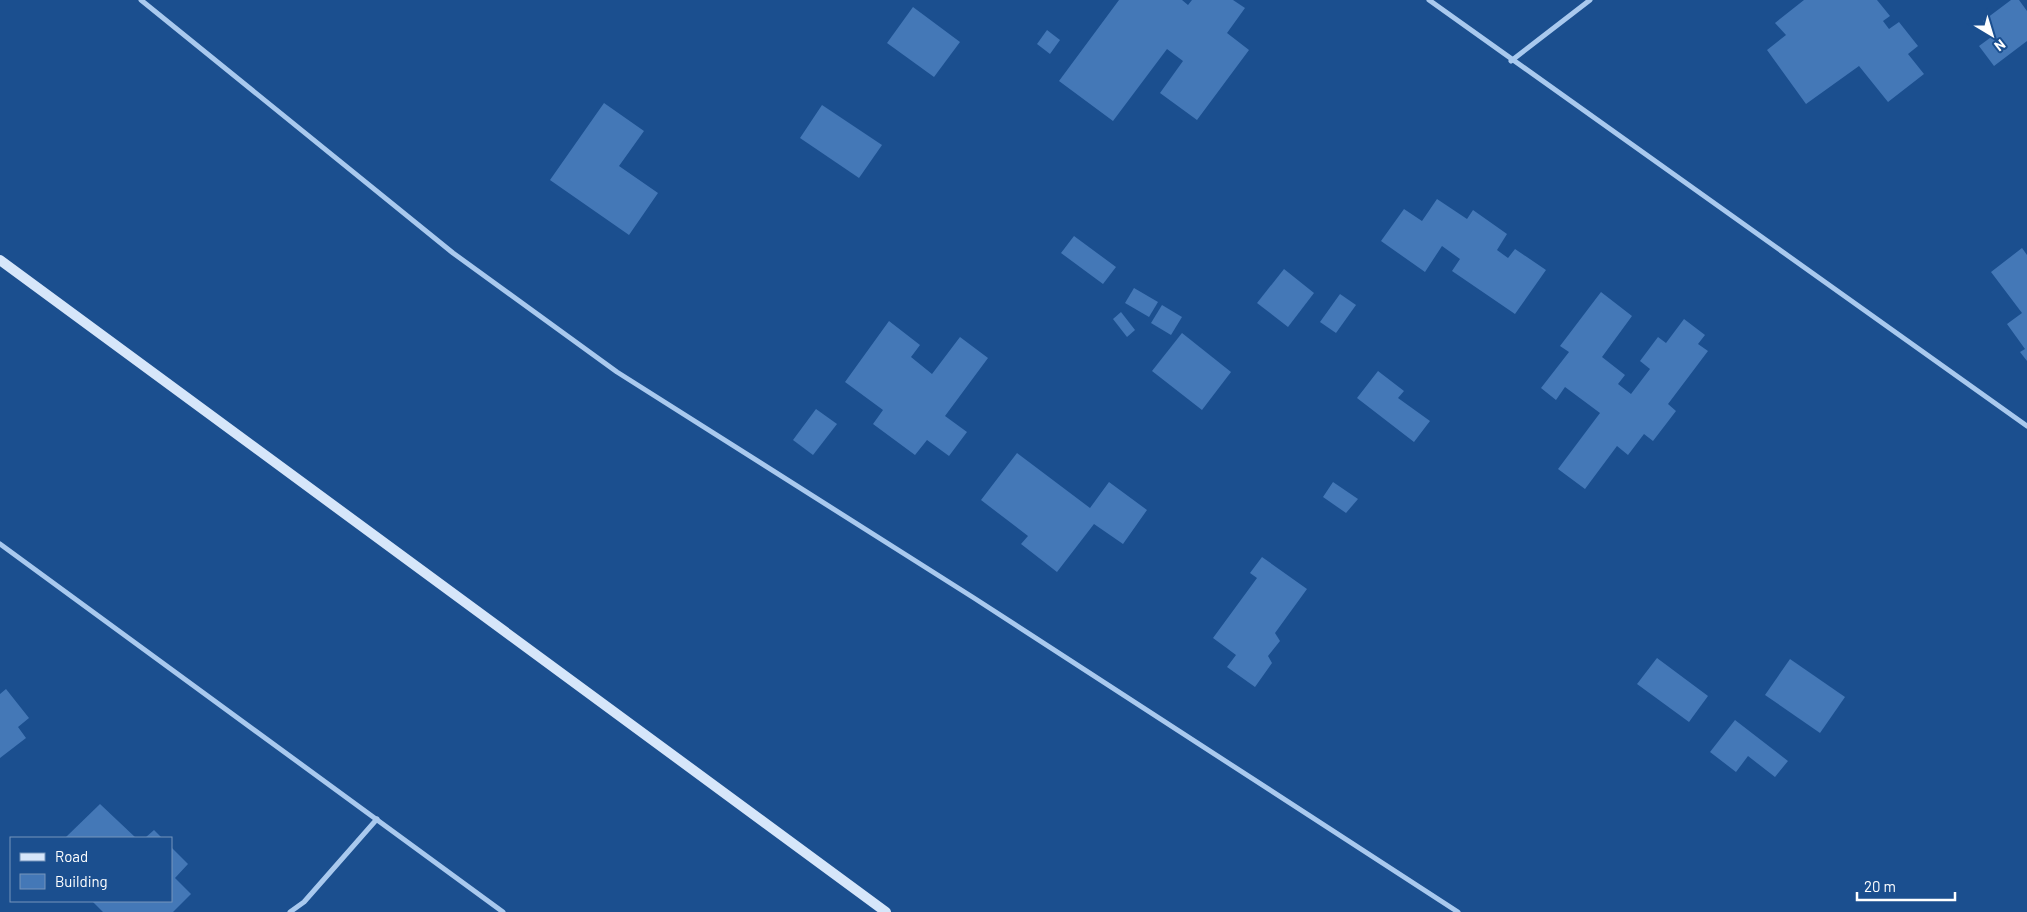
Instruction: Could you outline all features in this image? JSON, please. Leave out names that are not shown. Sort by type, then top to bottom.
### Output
[{"type":"street","points":[[141,0],[453,253],[617,372],[974,598],[1458,912]]},
{"type":"street","points":[[1429,0],[1511,61],[2027,426]]},
{"type":"street","points":[[1511,61],[1590,0]]},
{"type":"street","points":[[0,260],[886,912]]},
{"type":"street","points":[[0,544],[503,912]]},
{"type":"street","points":[[290,912],[304,902],[377,819]]},
{"type":"building","points":[[1119,0],[1182,0],[1188,5],[1192,0],[1233,0],[1245,8],[1227,33],[1249,50],[1197,120],[1160,93],[1183,61],[1167,49],[1113,121],[1059,81]]},
{"type":"building","points":[[1804,0],[1877,0],[1890,16],[1883,21],[1889,29],[1899,22],[1918,46],[1908,54],[1924,74],[1888,102],[1859,66],[1806,104],[1767,50],[1786,35],[1775,23]]},
{"type":"building","points":[[2011,0],[2019,0],[2027,11],[2027,41],[1994,66],[1979,46],[1994,35],[1983,21]]},
{"type":"building","points":[[913,7],[960,42],[934,77],[887,43]]},
{"type":"building","points":[[1047,30],[1060,40],[1050,54],[1037,44]]},
{"type":"building","points":[[604,103],[644,131],[619,166],[658,193],[629,235],[550,180]]},
{"type":"building","points":[[822,105],[882,145],[859,178],[800,138]]},
{"type":"building","points":[[1437,199],[1467,219],[1473,210],[1507,234],[1497,250],[1508,258],[1515,249],[1546,270],[1515,314],[1452,271],[1460,259],[1442,246],[1425,272],[1381,241],[1404,209],[1422,221]]},
{"type":"building","points":[[1074,236],[1116,267],[1103,284],[1061,253]]},
{"type":"building","points":[[2022,248],[2027,255],[2027,361],[2020,352],[2025,349],[2007,324],[2022,313],[1991,272]]},
{"type":"building","points":[[1284,269],[1314,293],[1288,327],[1257,303]]},
{"type":"building","points":[[1134,288],[1158,302],[1149,317],[1125,303]]},
{"type":"building","points":[[1601,292],[1632,316],[1602,357],[1625,375],[1618,384],[1631,394],[1650,369],[1640,361],[1658,337],[1666,343],[1684,319],[1705,335],[1698,344],[1708,351],[1668,404],[1676,411],[1653,441],[1644,434],[1628,455],[1617,446],[1585,489],[1558,469],[1600,413],[1565,387],[1556,400],[1541,388],[1569,352],[1560,346]]},
{"type":"building","points":[[1340,294],[1356,305],[1336,333],[1320,322]]},
{"type":"building","points":[[1162,305],[1182,317],[1171,335],[1151,323]]},
{"type":"building","points":[[1121,312],[1135,330],[1127,337],[1113,319]]},
{"type":"building","points":[[889,321],[920,345],[911,357],[932,374],[960,337],[988,358],[945,416],[967,432],[949,456],[927,440],[915,455],[873,424],[883,410],[845,382]]},
{"type":"building","points":[[1182,333],[1231,372],[1202,410],[1152,371]]},
{"type":"building","points":[[1378,371],[1404,391],[1398,398],[1430,421],[1414,442],[1357,398]]},
{"type":"building","points":[[816,409],[837,424],[813,455],[793,440]]},
{"type":"building","points":[[1017,453],[1090,508],[1109,482],[1147,510],[1123,544],[1094,524],[1057,572],[1021,544],[1028,536],[981,500]]},
{"type":"building","points":[[1333,482],[1358,499],[1346,513],[1323,497]]},
{"type":"building","points":[[1262,557],[1307,589],[1275,633],[1280,641],[1268,656],[1272,663],[1255,687],[1227,667],[1236,655],[1213,638],[1257,578],[1250,573]]},
{"type":"building","points":[[1657,658],[1708,696],[1689,722],[1637,684]]},
{"type":"building","points":[[1790,659],[1845,697],[1820,733],[1765,695]]},
{"type":"building","points":[[6,689],[29,718],[18,727],[26,738],[0,758],[0,694]]},
{"type":"building","points":[[1735,720],[1788,761],[1775,777],[1748,756],[1736,772],[1710,752]]},
{"type":"building","points":[[100,804],[135,837],[66,837]]},
{"type":"building","points":[[154,830],[161,837],[146,837]]},
{"type":"building","points":[[172,848],[188,864],[175,878],[191,894],[173,912],[103,912],[93,902],[172,902]]}]
